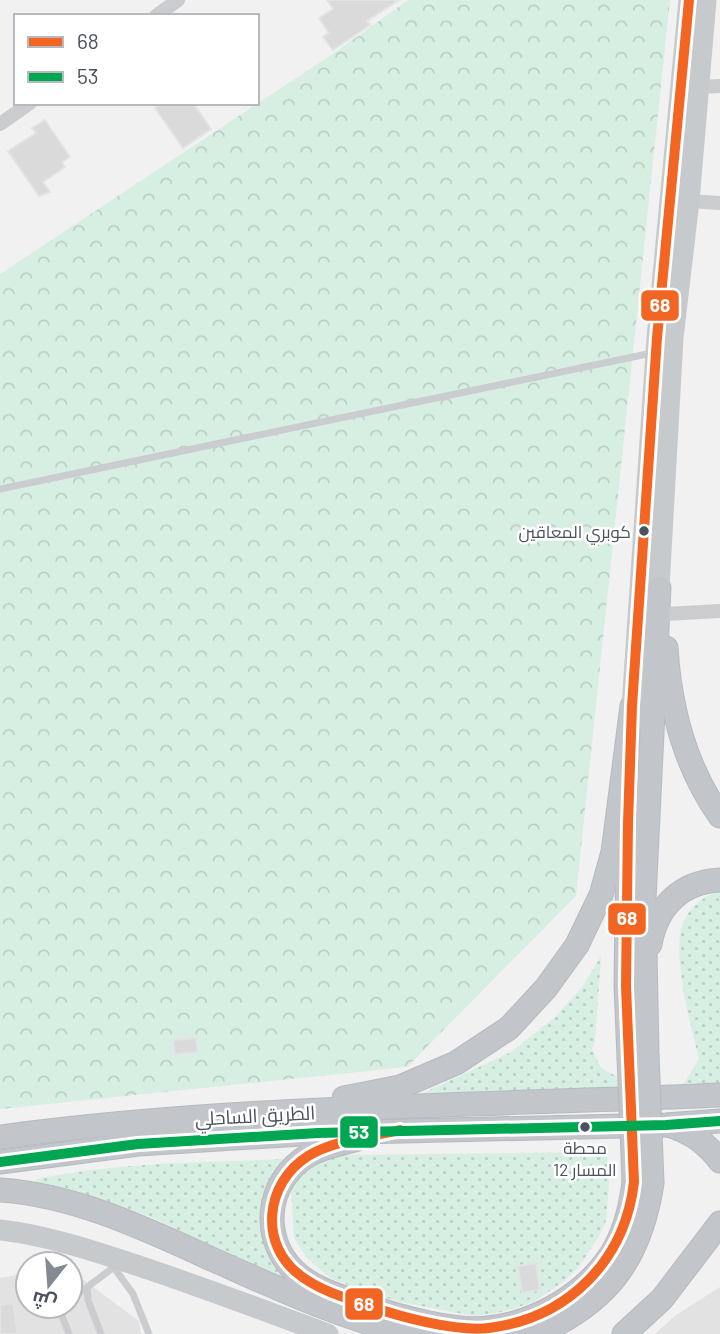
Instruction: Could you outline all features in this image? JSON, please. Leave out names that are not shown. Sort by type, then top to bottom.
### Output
[{"type":"highway","points":[[659,588],[677,723],[689,760],[709,801],[720,816]]},
{"type":"highway","points":[[638,1056],[643,975],[646,821],[659,588]]},
{"type":"highway","points":[[537,1334],[566,1321],[598,1297],[626,1263],[640,1235],[643,1182],[638,1056],[626,895],[632,706]]},
{"type":"highway","points":[[279,1112],[400,1087],[456,1063],[509,1028],[546,988],[577,944],[601,895],[613,852],[632,706]]},
{"type":"highway","points":[[643,975],[652,932],[661,911],[679,893],[695,883],[720,880]]},
{"type":"highway","name":"الطريق الساحلي","points":[[0,1137],[128,1123],[279,1112],[720,1095]]},
{"type":"highway","name":"الطريق الساحلي","points":[[0,1162],[138,1144],[318,1133],[666,1125],[720,1121]]},
{"type":"highway","points":[[666,1125],[685,1131],[709,1147],[720,1161]]},
{"type":"highway","points":[[400,1130],[336,1144],[309,1155],[288,1172],[275,1194],[271,1214],[273,1237],[284,1258],[300,1276],[326,1290],[383,1311],[441,1325],[487,1328],[523,1320],[558,1304],[587,1283],[612,1253],[632,1200],[643,1182]]},
{"type":"highway","points":[[0,1190],[85,1207],[151,1231],[320,1306],[380,1327],[410,1334]]},
{"type":"highway","points":[[624,1334],[662,1299],[720,1223]]},
{"type":"main road","points":[[632,706],[656,352],[689,0]]},
{"type":"main road","points":[[659,588],[673,338],[689,201],[706,0]]},
{"type":"main road","points":[[0,1230],[50,1239],[109,1261],[172,1277],[328,1334]]},
{"type":"street","points":[[159,14],[178,0]]},
{"type":"street","points":[[698,87],[720,86]]},
{"type":"street","points":[[0,124],[27,105]]},
{"type":"street","points":[[689,201],[720,203]]},
{"type":"street","points":[[664,614],[720,611]]},
{"type":"lane","points":[[0,489],[656,352]]},
{"type":"lane","points":[[84,1289],[109,1261],[133,1294],[149,1334]]},
{"type":"lane","points":[[87,1287],[88,1300],[101,1334]]},
{"type":"shaded area","points":[[14,1276],[14,1320],[84,1320],[84,1280],[139,1321],[141,1334],[0,1334],[0,1278]]},
{"type":"shaded area","points":[[720,1287],[720,1334],[655,1334],[676,1315]]},
{"type":"green space","points":[[408,0],[670,0],[576,896],[407,1067],[0,1109],[0,274],[337,51]]},
{"type":"green space","points":[[720,891],[720,1085],[683,1085],[699,1059],[683,989],[680,934],[687,915],[694,906],[703,898]]},
{"type":"green space","points":[[601,956],[595,1041],[592,1049],[601,1068],[616,1076],[620,1087],[408,1100],[511,1052],[555,1017],[583,986]]},
{"type":"green space","points":[[607,1152],[609,1185],[606,1221],[579,1267],[534,1302],[502,1312],[474,1316],[400,1302],[363,1291],[330,1278],[307,1258],[294,1238],[291,1191],[299,1177],[318,1162],[342,1155]]},
{"type":"green space","points":[[291,1159],[264,1209],[309,1294],[151,1217],[93,1197],[32,1185],[37,1179],[98,1169]]},
{"type":"building","points":[[327,0],[399,0],[367,21],[370,25],[333,50],[323,37],[329,33],[319,18],[333,9]]},
{"type":"building","points":[[159,105],[194,105],[211,129],[183,148],[155,108]]},
{"type":"building","points":[[45,120],[70,157],[62,162],[65,167],[43,182],[50,192],[39,196],[8,151],[36,133],[32,128]]},
{"type":"building","points":[[196,1038],[198,1052],[175,1054],[173,1040]]},
{"type":"building","points":[[536,1263],[540,1290],[522,1293],[518,1266]]},
{"type":"building","points":[[13,1303],[18,1334],[0,1334],[0,1305]]},
{"type":"transit line","name":"68","points":[[400,1130],[318,1151],[294,1168],[283,1182],[272,1214],[273,1232],[278,1248],[287,1263],[317,1286],[412,1319],[461,1328],[489,1328],[518,1322],[544,1312],[567,1298],[588,1281],[619,1237],[634,1182],[626,986],[632,706],[657,338],[689,0]]},
{"type":"transit line","name":"53","points":[[0,1162],[138,1144],[318,1133],[666,1125],[720,1121]]},
{"type":"place","name":"كوبري المعاقين","points":[[644,531]]},
{"type":"place","name":"محطة المسار 12","points":[[585,1127]]}]
